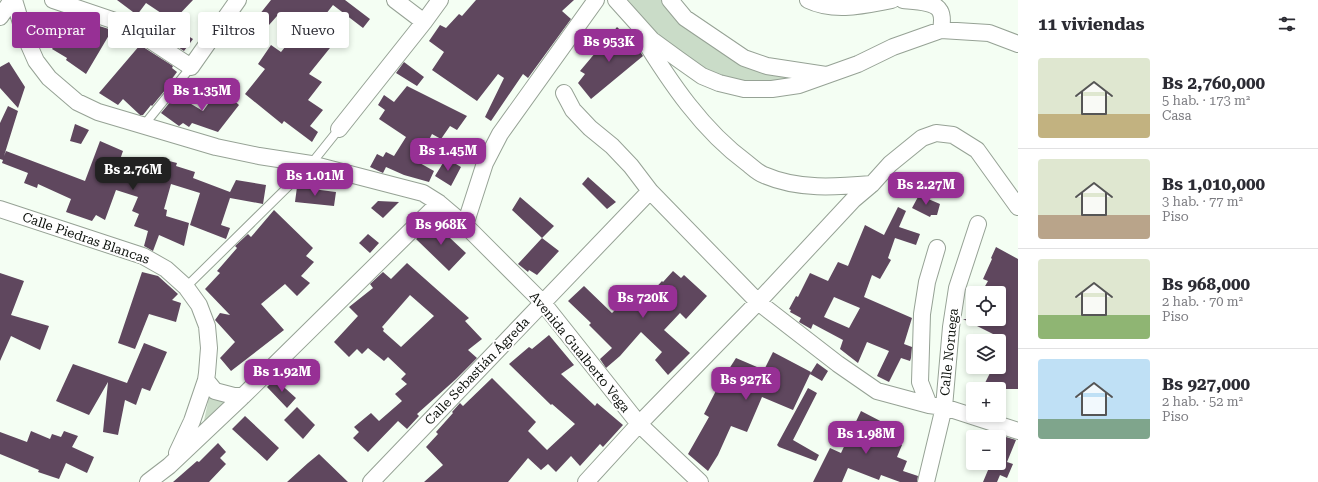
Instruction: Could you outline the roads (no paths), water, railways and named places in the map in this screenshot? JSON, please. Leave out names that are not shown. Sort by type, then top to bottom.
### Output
[{"type":"street","points":[[0,17],[13,0]]},
{"type":"street","name":"Avenida Gualberto Vega","points":[[13,0],[25,36],[36,62],[49,78],[77,102],[98,112],[216,147],[259,156],[311,164],[423,193],[439,203],[465,225],[543,303],[639,424],[700,482]]},
{"type":"street","points":[[53,0],[127,25],[191,67],[238,0]]},
{"type":"street","points":[[395,0],[424,22]]},
{"type":"street","points":[[339,129],[440,0]]},
{"type":"street","points":[[465,225],[485,163],[500,134],[596,0]]},
{"type":"street","points":[[670,0],[685,18],[744,58],[767,66],[829,75]]},
{"type":"street","points":[[808,0],[815,3],[840,3],[855,7],[892,0]]},
{"type":"street","points":[[903,0],[935,5],[940,11],[942,21],[941,30]]},
{"type":"street","points":[[620,4],[652,40],[702,76],[719,83],[744,89],[772,89],[799,85],[858,64],[893,47],[941,30],[989,33],[1018,44]]},
{"type":"street","points":[[620,4],[664,73],[700,118],[728,149],[763,175],[793,184],[829,187],[872,184]]},
{"type":"street","points":[[564,93],[573,110],[590,128],[612,146],[631,166],[650,191],[758,302],[838,364],[878,391],[937,406],[1018,431]]},
{"type":"street","points":[[586,482],[639,424],[758,302],[852,200],[872,184],[890,164],[922,138],[936,133],[953,135],[977,150],[1018,207]]},
{"type":"street","name":"Calle Sebastián Ágreda","points":[[371,482],[650,191]]},
{"type":"street","points":[[148,482],[169,466],[243,396],[439,203]]},
{"type":"street","name":"Calle Piedras Blancas","points":[[0,209],[143,256],[166,269],[186,287],[199,305],[207,326],[208,348],[206,380],[184,441],[169,466]]},
{"type":"street","name":"Calle Noruega","points":[[926,482],[957,288],[978,224]]},
{"type":"street","points":[[937,248],[927,282],[922,321],[920,382],[937,406]]},
{"type":"street","points":[[206,380],[215,391],[234,396],[243,396]]},
{"type":"lane","points":[[144,125],[191,67]]},
{"type":"lane","points":[[186,287],[311,164],[339,129]]}]
